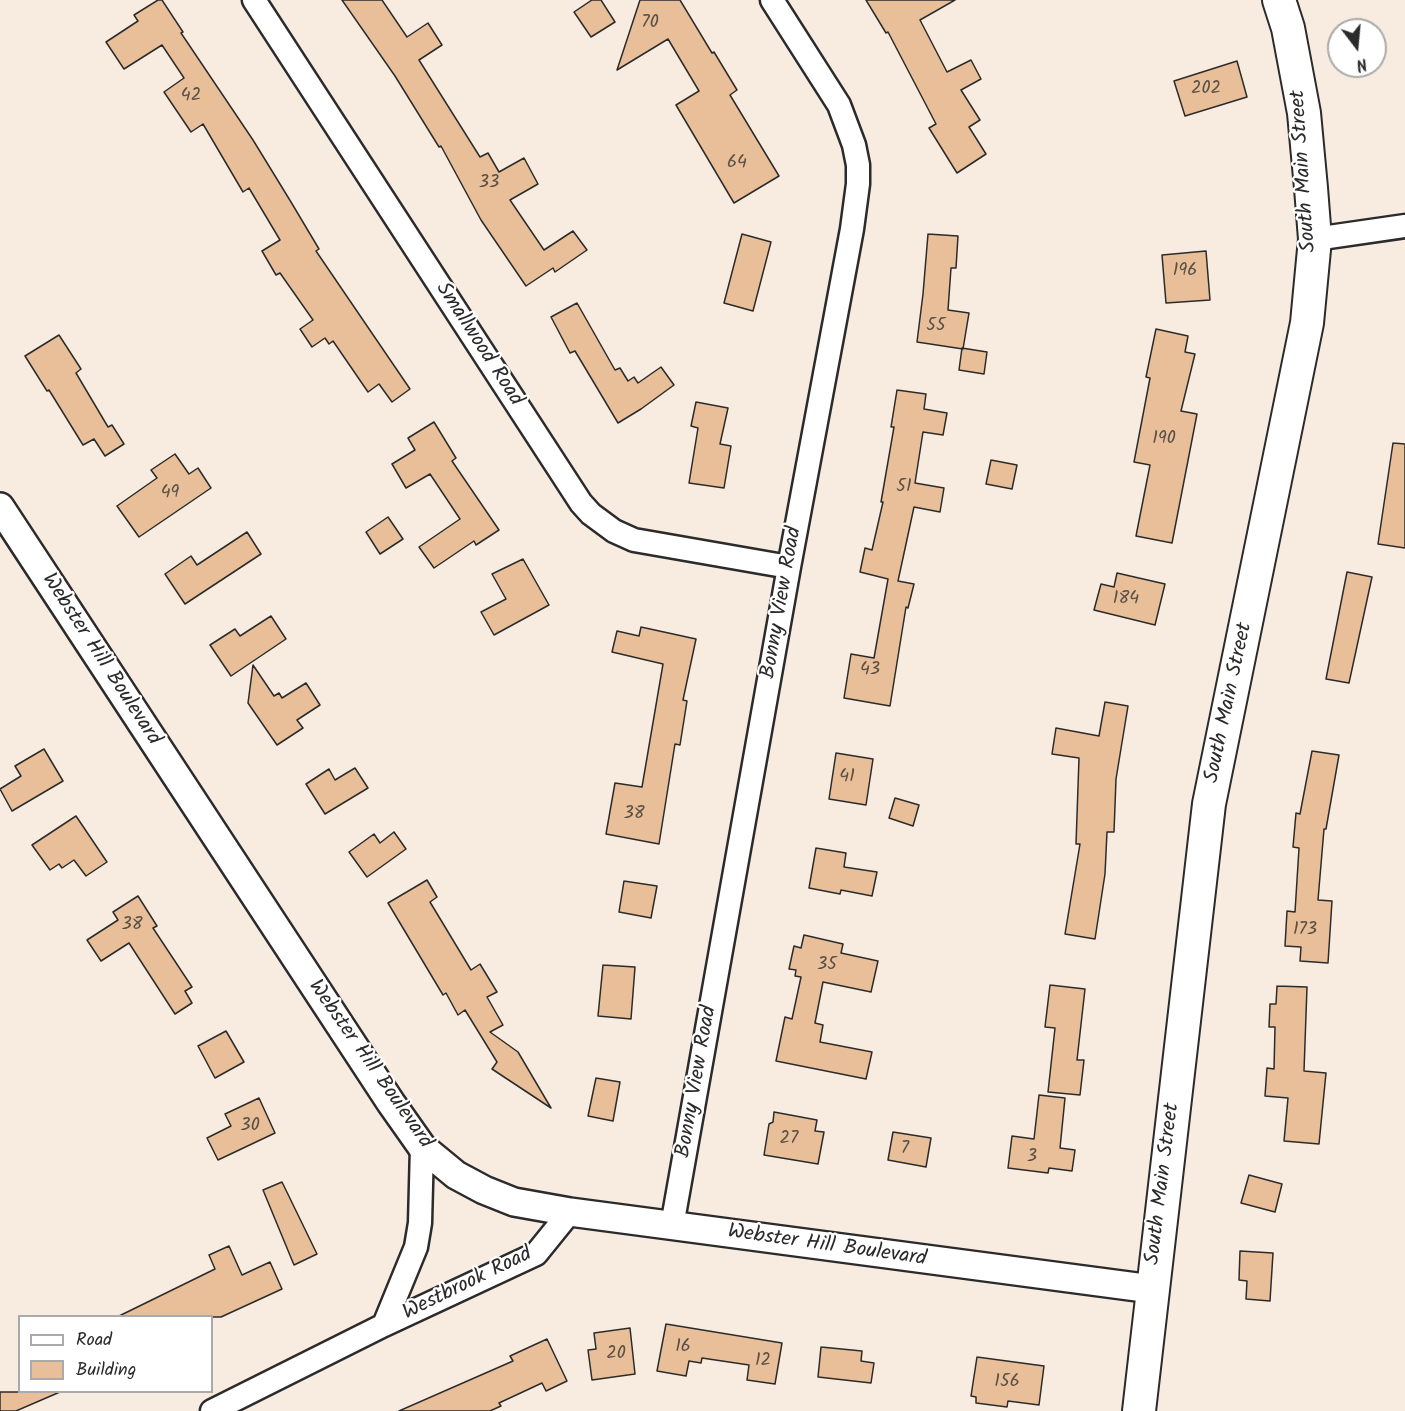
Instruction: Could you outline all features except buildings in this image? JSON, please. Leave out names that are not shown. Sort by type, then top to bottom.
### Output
[{"type":"main road","name":"South Main Street","points":[[1139,1411],[1209,804],[1307,323],[1315,239],[1304,113],[1279,0]]},
{"type":"street","name":"Smallwood Road","points":[[254,0],[586,508],[601,523],[634,540],[789,567]]},
{"type":"street","name":"Bonny View Road","points":[[672,1226],[789,567],[852,229],[858,184],[855,145],[839,105],[772,0]]},
{"type":"street","points":[[1315,239],[1405,226]]},
{"type":"street","name":"Webster Hill Boulevard","points":[[0,507],[391,1104],[422,1147],[456,1175],[514,1202],[570,1212],[1152,1289]]},
{"type":"street","name":"Westbrook Road","points":[[384,1325],[416,1247],[420,1223],[422,1147]]},
{"type":"street","name":"Westbrook Road","points":[[212,1411],[384,1325],[536,1254],[570,1212]]}]
